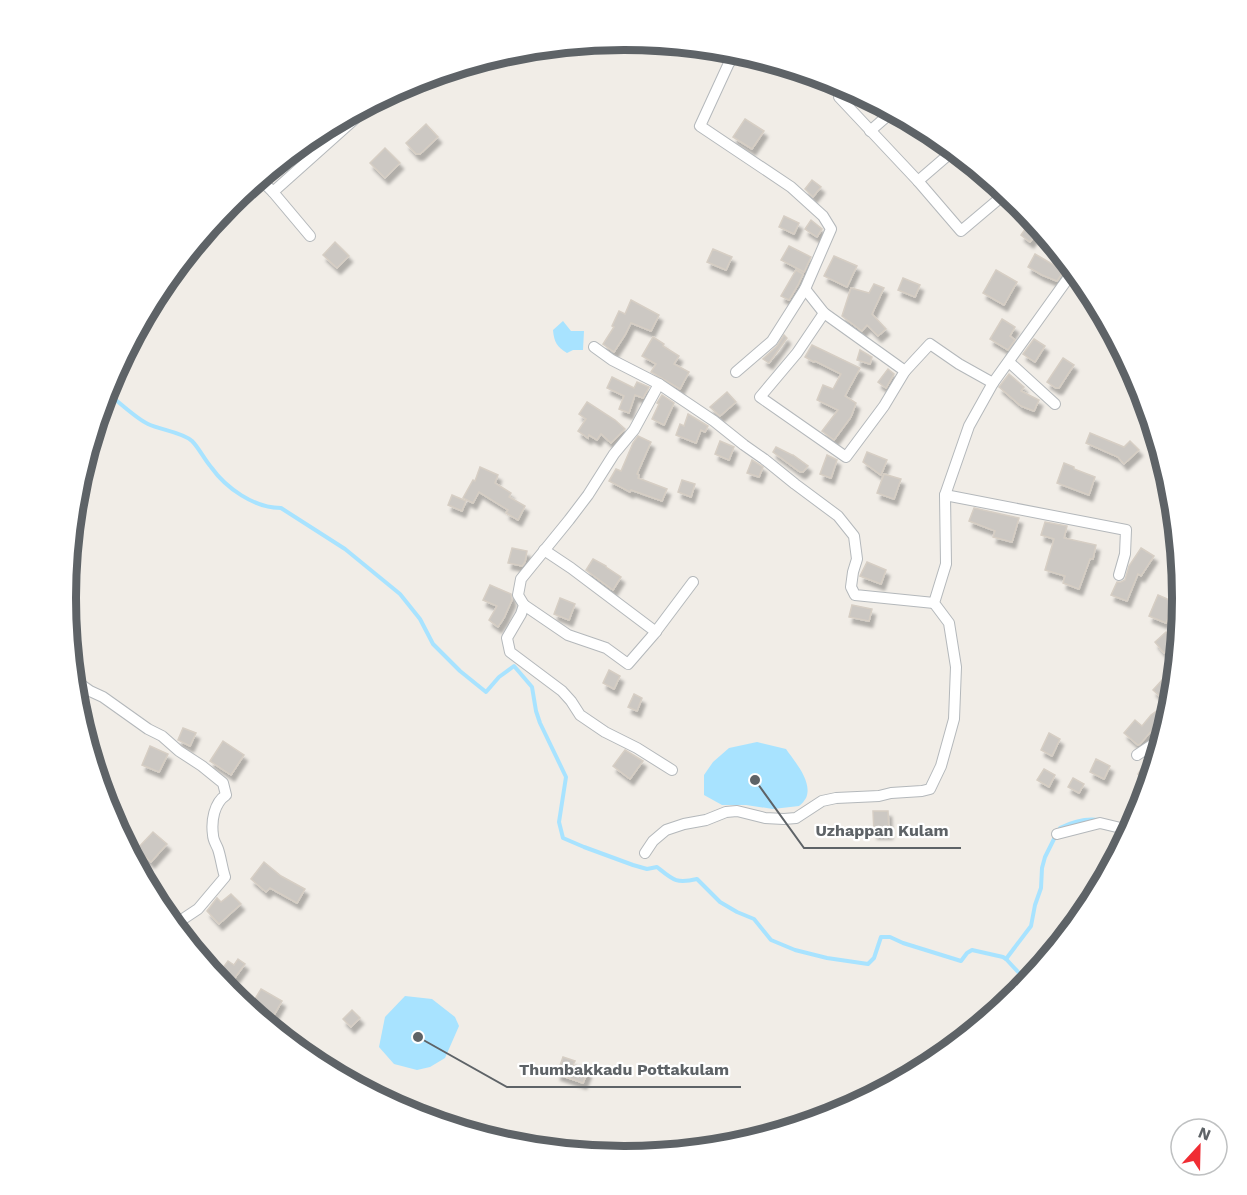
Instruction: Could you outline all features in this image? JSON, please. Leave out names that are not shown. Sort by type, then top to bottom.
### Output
[{"type":"street","points":[[732,60],[700,126],[791,187],[823,216],[831,229],[805,289],[772,341],[736,372]]},
{"type":"street","points":[[839,97],[918,181],[961,231],[999,199]]},
{"type":"street","points":[[870,131],[886,117]]},
{"type":"street","points":[[273,192],[351,123]]},
{"type":"street","points":[[918,181],[947,156]]},
{"type":"street","points":[[264,183],[310,236]]},
{"type":"street","points":[[934,603],[946,564],[945,495],[969,426],[993,383],[1068,278]]},
{"type":"street","points":[[805,289],[824,313],[905,371]]},
{"type":"street","points":[[824,313],[797,353],[760,397],[846,457],[884,406],[905,371],[930,345],[993,383]]},
{"type":"street","points":[[594,347],[612,360],[659,384],[714,420],[838,516],[854,536],[857,559],[851,587],[855,595],[934,603],[949,623],[956,667],[954,719],[941,766],[930,789],[822,801],[796,818],[765,818],[737,811],[726,812],[706,820],[666,830],[653,841],[645,853]]},
{"type":"street","points":[[1009,362],[1055,404]]},
{"type":"street","points":[[659,384],[634,430],[614,454],[588,495],[520,579],[518,595],[524,605],[568,635],[606,648],[628,664],[656,632],[693,582]]},
{"type":"street","points":[[945,495],[1126,530],[1125,554],[1119,575]]},
{"type":"street","points":[[544,550],[572,568],[656,632]]},
{"type":"street","points":[[524,605],[507,638],[510,652],[562,691],[580,715],[672,770]]},
{"type":"street","points":[[83,687],[90,692],[103,696],[148,729],[162,736],[223,783],[226,795],[219,800],[215,810],[213,837],[225,877],[198,909],[182,921]]},
{"type":"street","points":[[1137,755],[1151,746]]},
{"type":"street","points":[[1057,834],[1100,823],[1120,828]]},
{"type":"water","points":[[563,321],[571,331],[584,331],[583,350],[573,350],[567,353],[557,344],[553,330]]},
{"type":"water","points":[[757,742],[786,749],[798,766],[805,779],[808,792],[799,806],[773,809],[746,805],[722,805],[704,795],[704,775],[713,762],[729,748]]},
{"type":"water","points":[[405,996],[432,999],[455,1017],[459,1026],[445,1058],[430,1067],[417,1070],[394,1064],[379,1047],[385,1017]]},
{"type":"building","points":[[745,119],[764,131],[752,149],[733,137]]},
{"type":"building","points":[[426,124],[438,137],[420,154],[416,154],[406,143]]},
{"type":"building","points":[[385,148],[400,163],[385,178],[370,163]]},
{"type":"building","points":[[812,180],[821,187],[813,197],[805,189]]},
{"type":"building","points":[[784,216],[799,223],[794,234],[779,227]]},
{"type":"building","points":[[811,220],[822,229],[817,237],[805,229]]},
{"type":"building","points":[[1027,226],[1035,235],[1030,242],[1021,235]]},
{"type":"building","points":[[335,242],[349,256],[337,268],[323,255]]},
{"type":"building","points":[[789,246],[811,257],[804,272],[781,260]]},
{"type":"building","points":[[713,249],[732,257],[726,270],[707,262]]},
{"type":"building","points":[[1035,254],[1064,272],[1057,281],[1028,267]]},
{"type":"building","points":[[834,256],[857,266],[847,287],[824,276]]},
{"type":"building","points":[[796,270],[803,274],[789,300],[781,296]]},
{"type":"building","points":[[996,270],[1017,282],[1004,305],[983,293]]},
{"type":"building","points":[[903,278],[920,285],[915,297],[898,290]]},
{"type":"building","points":[[874,284],[884,288],[872,314],[886,329],[878,336],[867,325],[862,331],[842,316],[851,288],[869,293]]},
{"type":"building","points":[[631,300],[659,315],[651,331],[631,323],[614,352],[603,344],[614,327],[612,326],[619,311],[625,314]]},
{"type":"building","points":[[1002,319],[1015,327],[1010,336],[1015,340],[1008,350],[990,339]]},
{"type":"building","points":[[784,335],[787,338],[769,363],[763,359],[777,346]]},
{"type":"building","points":[[653,337],[679,356],[674,364],[689,372],[680,389],[651,372],[656,364],[642,356]]},
{"type":"building","points":[[1034,339],[1045,346],[1035,362],[1023,354]]},
{"type":"building","points":[[812,345],[860,368],[845,396],[856,403],[851,417],[834,440],[822,431],[838,410],[817,400],[823,385],[833,389],[841,374],[805,357]]},
{"type":"building","points":[[860,350],[872,357],[870,364],[857,360]]},
{"type":"building","points":[[1063,358],[1074,365],[1059,388],[1056,388],[1047,382]]},
{"type":"building","points":[[888,369],[894,374],[886,388],[878,382]]},
{"type":"building","points":[[1009,374],[1024,387],[1021,391],[1039,400],[1034,411],[1021,406],[999,387]]},
{"type":"building","points":[[612,377],[634,388],[637,382],[649,387],[643,398],[635,395],[629,413],[619,409],[624,396],[607,388]]},
{"type":"building","points":[[727,392],[736,402],[720,416],[710,407]]},
{"type":"building","points":[[662,395],[674,403],[664,425],[652,419]]},
{"type":"building","points":[[587,402],[625,429],[611,443],[601,434],[597,440],[589,435],[588,438],[578,431],[586,419],[579,414]]},
{"type":"building","points":[[688,414],[708,426],[705,432],[701,430],[696,443],[676,435],[680,424],[684,426]]},
{"type":"building","points":[[1090,433],[1124,447],[1130,441],[1139,450],[1124,464],[1118,457],[1086,443]]},
{"type":"building","points":[[638,436],[651,442],[637,474],[638,478],[667,489],[662,501],[631,490],[630,492],[609,481],[616,469],[621,471]]},
{"type":"building","points":[[720,441],[734,447],[729,460],[715,454]]},
{"type":"building","points":[[776,447],[793,455],[808,466],[800,472],[773,452]]},
{"type":"building","points":[[867,452],[887,460],[881,475],[863,462]]},
{"type":"building","points":[[827,455],[837,460],[831,478],[820,474]]},
{"type":"building","points":[[752,460],[763,467],[759,477],[747,473]]},
{"type":"building","points":[[1064,463],[1095,477],[1089,495],[1057,483]]},
{"type":"building","points":[[480,467],[498,475],[495,483],[511,493],[509,497],[525,506],[518,520],[506,513],[508,510],[479,492],[473,503],[463,498],[473,480],[475,481]]},
{"type":"building","points":[[884,474],[901,479],[894,499],[877,493]]},
{"type":"building","points":[[682,480],[695,484],[691,497],[678,492]]},
{"type":"building","points":[[452,495],[466,501],[462,511],[448,505]]},
{"type":"building","points":[[974,508],[1019,518],[1012,542],[993,537],[995,531],[969,521]]},
{"type":"building","points":[[1045,522],[1067,526],[1064,538],[1096,545],[1093,559],[1090,559],[1079,589],[1063,583],[1065,576],[1045,570],[1054,539],[1041,535]]},
{"type":"building","points":[[512,548],[527,551],[522,566],[508,563]]},
{"type":"building","points":[[1141,548],[1154,556],[1141,576],[1138,574],[1127,601],[1111,595],[1117,582],[1125,580],[1129,566]]},
{"type":"building","points":[[593,559],[621,577],[613,590],[586,570]]},
{"type":"building","points":[[867,562],[886,570],[881,584],[860,576]]},
{"type":"building","points":[[490,585],[511,594],[512,600],[498,627],[489,620],[497,606],[483,600]]},
{"type":"building","points":[[1158,595],[1172,601],[1166,623],[1149,616]]},
{"type":"building","points":[[560,598],[575,604],[569,620],[554,614]]},
{"type":"building","points":[[852,605],[872,609],[869,621],[849,617]]},
{"type":"building","points":[[1166,632],[1170,636],[1169,649],[1164,653],[1155,642]]},
{"type":"building","points":[[609,670],[620,676],[614,689],[603,683]]},
{"type":"building","points":[[1162,680],[1165,683],[1162,698],[1153,690]]},
{"type":"building","points":[[634,694],[642,698],[637,711],[628,707]]},
{"type":"building","points":[[1160,708],[1156,727],[1138,745],[1124,733],[1135,720],[1142,726]]},
{"type":"building","points":[[183,728],[196,733],[190,746],[178,740]]},
{"type":"building","points":[[1049,733],[1060,739],[1052,756],[1041,750]]},
{"type":"building","points":[[223,741],[244,755],[231,775],[210,761]]},
{"type":"building","points":[[150,746],[168,754],[159,772],[142,765]]},
{"type":"building","points":[[625,750],[643,761],[630,779],[613,766]]},
{"type":"building","points":[[1096,759],[1110,766],[1104,779],[1090,772]]},
{"type":"building","points":[[1145,763],[1145,763],[1141,776],[1138,774]]},
{"type":"building","points":[[1044,769],[1055,775],[1049,787],[1037,780]]},
{"type":"building","points":[[1073,778],[1084,784],[1079,793],[1068,787]]},
{"type":"building","points":[[873,811],[888,811],[889,833],[874,833]]},
{"type":"building","points":[[153,832],[167,844],[151,862],[137,849]]},
{"type":"building","points":[[264,862],[281,876],[305,889],[297,903],[270,888],[266,892],[251,879]]},
{"type":"building","points":[[231,894],[241,904],[219,924],[207,911],[217,898],[221,902]]},
{"type":"building","points":[[238,959],[245,964],[232,981],[221,970],[228,961],[234,965]]},
{"type":"building","points":[[261,989],[282,1001],[272,1018],[253,1002]]},
{"type":"building","points":[[352,1010],[360,1018],[351,1027],[343,1019]]},
{"type":"building","points":[[563,1057],[575,1061],[573,1065],[588,1071],[583,1083],[557,1074]]},
{"type":"waterway","points":[[113,398],[148,424],[183,435],[192,441],[217,475],[241,495],[261,505],[281,508],[345,549],[400,594],[420,619],[433,644],[460,671],[486,692],[499,677],[514,666],[532,687],[540,723],[566,777],[559,822],[563,838],[633,865],[647,869],[657,867],[675,880],[697,879],[720,902],[754,919],[771,940],[795,950],[827,958],[868,964],[874,958],[881,937],[890,937],[961,961],[972,950],[1006,959],[1031,926],[1041,888],[1045,857],[1056,835]]},
{"type":"waterway","points":[[1060,828],[1079,821],[1099,820]]},
{"type":"waterway","points":[[1006,959],[1021,975]]},
{"type":"place","name":"Uzhappan Kulam","points":[[755,780]]},
{"type":"place","name":"Thumbakkadu Pottakulam","points":[[418,1037]]}]
